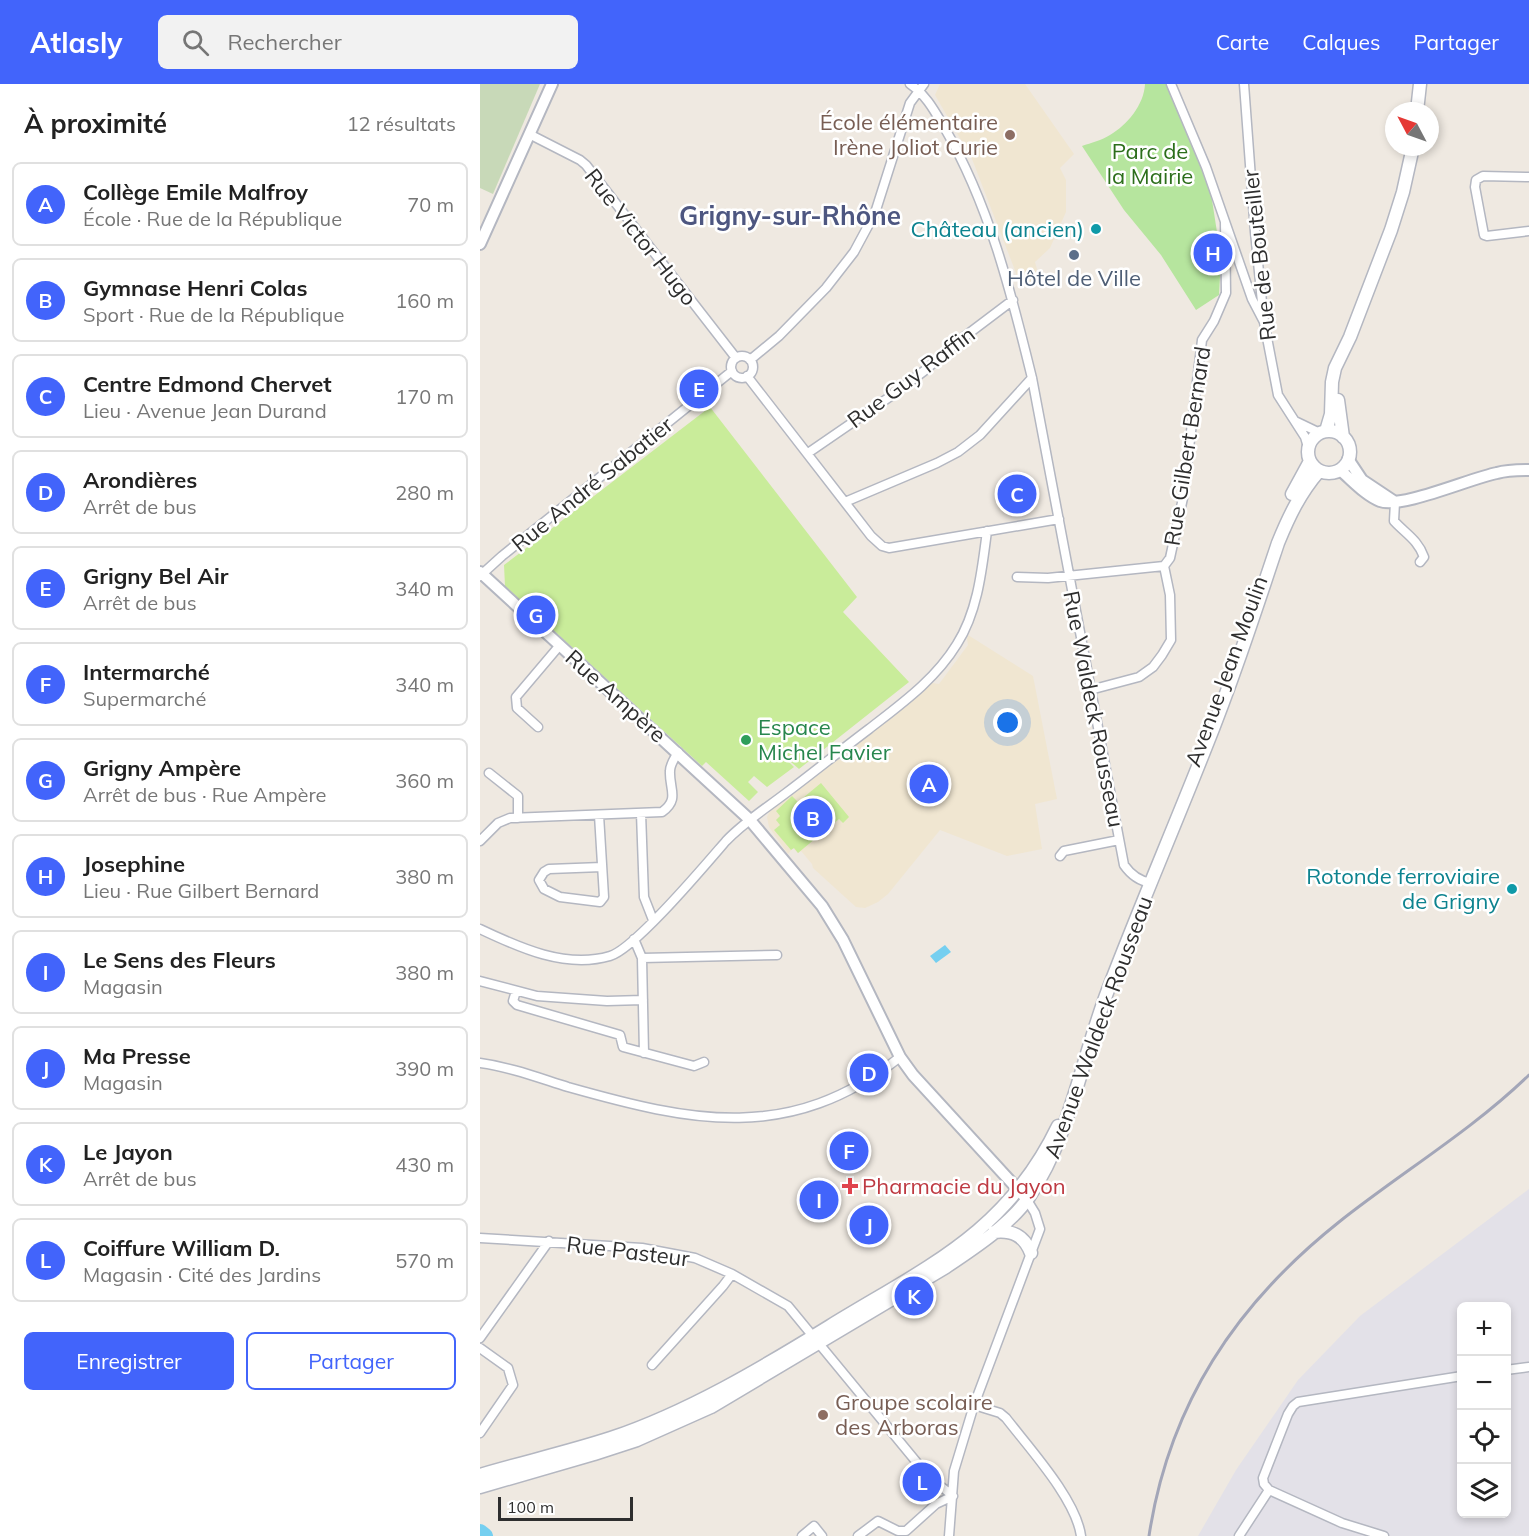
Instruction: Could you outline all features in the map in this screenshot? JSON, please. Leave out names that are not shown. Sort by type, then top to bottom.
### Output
[{"type":"main road","points":[[1418,102],[1420,84]]},
{"type":"main road","points":[[1350,337],[1338,386],[1337,406],[1343,437],[1349,447],[1348,459],[1340,470],[1319,471],[1310,461],[1308,447],[1311,441],[1323,432],[1331,414],[1335,368],[1350,337],[1390,230],[1411,156]]},
{"type":"main road","points":[[1323,432],[1343,437]]},
{"type":"main road","name":"Avenue Jean Moulin","points":[[1147,883],[1232,663],[1280,518],[1310,461]]},
{"type":"main road","name":"Avenue Jean Moulin","points":[[1147,883],[1206,747],[1292,510],[1319,471]]},
{"type":"main road","name":"Avenue Waldeck Rousseau","points":[[817,1340],[942,1260],[980,1230],[1018,1190],[1045,1152],[1074,1090],[1107,974],[1147,883]]},
{"type":"main road","name":"Avenue Waldeck Rousseau","points":[[817,1340],[946,1268],[992,1232],[1027,1200],[1062,1136],[1107,993],[1147,883]]},
{"type":"main road","points":[[992,1232],[1007,1230],[1015,1233],[1027,1242],[1031,1252]]},
{"type":"main road","points":[[480,1475],[613,1438],[716,1393],[817,1340]]},
{"type":"main road","points":[[480,1487],[594,1454],[674,1424],[720,1403],[817,1340]]},
{"type":"street","points":[[480,244],[552,84]]},
{"type":"street","points":[[750,360],[779,336],[826,288],[854,252],[875,213],[910,103],[921,87],[910,84]]},
{"type":"street","points":[[1171,84],[1206,167],[1252,299],[1264,322]]},
{"type":"street","name":"Rue de Bouteiller","points":[[1244,84],[1264,322],[1278,395],[1308,447]]},
{"type":"street","name":"Rue Waldeck Rousseau","points":[[921,87],[961,158],[997,250],[1013,300],[1032,378],[1124,865],[1130,874],[1147,883]]},
{"type":"street","name":"Rue Victor Hugo","points":[[531,135],[586,165],[736,358]]},
{"type":"street","points":[[1529,177],[1484,176],[1476,180],[1475,187],[1484,235],[1529,231]]},
{"type":"street","name":"Rue Gilbert Bernard","points":[[1017,577],[1048,579],[1164,566],[1170,558],[1183,498],[1202,340],[1214,321],[1226,293],[1225,222]]},
{"type":"street","name":"Rue Guy Raffin","points":[[808,453],[900,390],[1013,300]]},
{"type":"street","points":[[743,356],[750,360],[752,370],[747,376],[739,377],[732,371],[732,364],[736,358],[743,356]]},
{"type":"street","name":"Rue André Sabatier","points":[[481,574],[732,371]]},
{"type":"street","points":[[747,376],[871,536],[885,547],[1059,519]]},
{"type":"street","points":[[845,502],[958,452],[980,435],[1032,378]]},
{"type":"street","points":[[1294,421],[1323,432]]},
{"type":"street","points":[[1348,459],[1362,480],[1395,502]]},
{"type":"street","points":[[1340,470],[1374,498],[1384,502],[1395,502],[1424,495],[1495,473],[1529,470]]},
{"type":"street","points":[[1395,502],[1394,521],[1421,548],[1424,557],[1420,562]]},
{"type":"street","points":[[480,929],[523,948],[551,957],[581,960],[612,956],[634,939],[749,819],[907,700],[942,664],[957,644],[969,621],[982,573],[987,531]]},
{"type":"street","name":"Rue Gilbert Bernard","points":[[1090,690],[1139,677],[1153,667],[1171,640],[1170,595],[1164,566]]},
{"type":"street","name":"Rue Ampère","points":[[481,574],[749,819],[822,906],[843,940],[900,1058],[1027,1200]]},
{"type":"street","points":[[538,727],[517,708],[516,698],[560,645]]},
{"type":"street","points":[[480,841],[498,823],[510,818],[662,812],[670,807],[673,796],[669,768],[678,752]]},
{"type":"street","points":[[489,773],[518,796],[518,818]]},
{"type":"street","points":[[641,813],[644,897],[653,920]]},
{"type":"street","points":[[600,815],[604,897],[600,902],[560,897],[544,889],[539,880],[549,869],[602,867]]},
{"type":"street","points":[[1060,856],[1064,850],[1119,840]]},
{"type":"street","points":[[634,939],[642,958],[644,1053]]},
{"type":"street","points":[[642,958],[777,954]]},
{"type":"street","points":[[480,981],[537,996],[607,1001],[643,1000]]},
{"type":"street","points":[[516,991],[513,1001],[517,1005],[620,1035],[623,1047],[694,1066],[704,1062]]},
{"type":"street","points":[[480,1062],[638,1106],[672,1113],[749,1118],[790,1113],[824,1103],[844,1094],[900,1058]]},
{"type":"street","points":[[949,1536],[954,1471],[974,1405],[1040,1229],[1035,1213],[1027,1200]]},
{"type":"street","name":"Rue Pasteur","points":[[480,1238],[642,1248],[695,1258],[732,1274],[788,1306],[928,1476],[953,1496]]},
{"type":"street","points":[[480,1338],[549,1241]]},
{"type":"street","points":[[652,1365],[732,1274]]},
{"type":"street","points":[[480,1348],[508,1368],[513,1385],[480,1433]]},
{"type":"street","points":[[1511,1369],[1529,1367]]},
{"type":"street","points":[[1384,1536],[1342,1523],[1269,1490],[1264,1484],[1263,1478],[1288,1414],[1298,1402],[1457,1377]]},
{"type":"street","points":[[974,1405],[1000,1413],[1006,1418],[1069,1504],[1080,1526],[1081,1536]]},
{"type":"street","points":[[1239,1536],[1269,1490]]},
{"type":"street","points":[[858,1536],[878,1521],[898,1531],[906,1532],[936,1504],[953,1496]]},
{"type":"street","points":[[802,1536],[814,1526],[822,1536]]},
{"type":"shaded area","points":[[940,84],[1025,84],[1074,154],[1060,168],[1066,180],[1066,212],[1050,248],[1035,262],[1036,275],[1029,283],[1021,286],[972,159],[935,95]]},
{"type":"shaded area","points":[[968,635],[1033,676],[1057,799],[1035,804],[1042,849],[1007,856],[940,830],[888,894],[865,908],[856,907],[813,868],[801,851],[798,853],[793,848],[788,854],[769,827],[767,817],[771,809],[837,759],[843,761],[851,755],[851,748],[932,683],[939,684],[968,645]]},
{"type":"shaded area","points":[[1529,1189],[1529,1536],[1198,1536],[1236,1470],[1298,1380],[1360,1316]]},
{"type":"green space","points":[[480,84],[540,84],[493,194],[480,188]]},
{"type":"green space","name":"Parc de la Mairie","points":[[1145,84],[1166,84],[1210,187],[1221,258],[1219,295],[1196,310],[1161,255],[1124,210],[1082,146],[1107,137],[1122,126],[1138,107]]},
{"type":"green space","points":[[710,407],[857,597],[843,612],[909,682],[799,769],[776,749],[794,767],[767,787],[754,776],[748,782],[758,792],[749,801],[706,762],[702,766],[505,586],[504,565]]},
{"type":"green space","points":[[821,783],[849,817],[843,823],[839,819],[798,853],[794,848],[791,850],[774,830],[780,825],[776,820],[780,816],[776,811],[792,796],[798,802]]},
{"type":"water","points":[[945,945],[951,952],[936,963],[930,956]]},
{"type":"waterway","points":[[480,1532],[485,1536]]},
{"type":"railway","points":[[1149,1536],[1159,1488],[1173,1443],[1191,1400],[1213,1360],[1239,1323],[1269,1287],[1339,1222],[1484,1115],[1529,1075]]},
{"type":"place","name":"École élémentaire Irène Joliot Curie","points":[[1010,135]]},
{"type":"place","name":"Château (ancien)","points":[[1096,229]]},
{"type":"place","name":"Josephine","points":[[1213,253]]},
{"type":"place","name":"Hôtel de Ville","points":[[1074,255]]},
{"type":"place","name":"Grigny Bel Air","points":[[699,389]]},
{"type":"place","name":"Centre Edmond Chervet","points":[[1017,494]]},
{"type":"place","name":"Grigny Ampère","points":[[536,615]]},
{"type":"place","name":"Espace Michel Favier","points":[[746,740]]},
{"type":"place","name":"Collège Emile Malfroy","points":[[929,784]]},
{"type":"place","name":"Gymnase Henri Colas","points":[[813,818]]},
{"type":"place","name":"Rotonde ferroviaire de Grigny","points":[[1512,889]]},
{"type":"place","name":"Arondières","points":[[869,1073]]},
{"type":"place","name":"Intermarché","points":[[849,1151]]},
{"type":"place","name":"Pharmacie du Jayon","points":[[850,1186]]},
{"type":"place","name":"Le Sens des Fleurs","points":[[819,1200]]},
{"type":"place","name":"Ma Presse","points":[[869,1225]]},
{"type":"place","name":"Le Jayon","points":[[914,1296]]},
{"type":"place","name":"Groupe scolaire des Arboras","points":[[823,1415]]},
{"type":"place","name":"Coiffure William D.","points":[[922,1482]]},
{"type":"district","name":"Grigny-sur-Rhône","points":[[790,215]]}]
